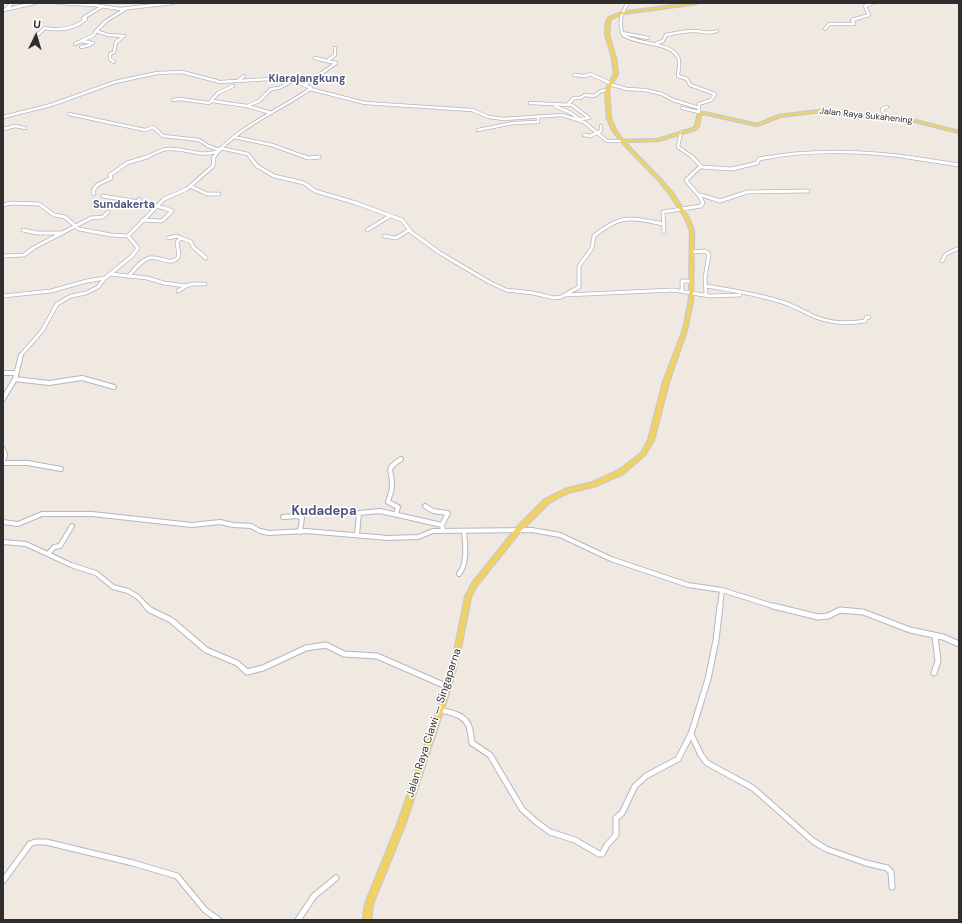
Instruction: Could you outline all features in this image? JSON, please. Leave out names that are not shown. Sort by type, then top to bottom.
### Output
[{"type":"main road","points":[[622,13],[696,3]]},
{"type":"main road","name":"Jalan Raya Ciawi — Singaparna","points":[[367,920],[370,904],[401,825],[448,687],[457,653],[468,597],[482,574],[518,530],[547,501],[567,490],[594,484],[622,472],[643,454],[651,440],[666,382],[685,330],[690,312],[692,252],[691,229],[681,209],[663,182],[622,141],[608,118],[607,90],[616,74],[614,58],[606,28],[610,18],[622,13]]},
{"type":"main road","points":[[622,141],[656,141],[696,128],[699,111]]},
{"type":"main road","name":"Jalan Raya Sukahening","points":[[699,111],[757,125],[779,116],[819,111],[844,115],[885,117],[919,121],[959,132]]},
{"type":"street","points":[[4,10],[12,3]]},
{"type":"street","points":[[4,10],[35,3]]},
{"type":"street","points":[[58,3],[119,8],[172,3]]},
{"type":"street","points":[[628,3],[622,13],[620,25],[624,37],[657,43],[667,49],[678,58],[680,63],[677,72],[679,77],[687,79],[688,84],[690,85],[706,89],[714,93],[714,96],[709,101],[700,103],[699,111]]},
{"type":"street","points":[[825,29],[829,24],[854,24],[852,20],[869,15],[865,6],[871,6],[873,3]]},
{"type":"street","points":[[35,36],[45,28],[60,31],[68,29],[86,19],[83,18],[104,6]]},
{"type":"street","points":[[75,44],[94,35],[103,21],[117,15],[127,8]]},
{"type":"street","points":[[657,43],[663,41],[666,35],[676,32],[691,30],[713,33],[717,31]]},
{"type":"street","points":[[96,31],[108,35],[124,36],[115,42],[114,52],[110,54],[110,59],[114,62]]},
{"type":"street","points":[[622,33],[648,38]]},
{"type":"street","points":[[81,41],[92,43],[81,47]]},
{"type":"street","points":[[328,61],[336,54],[335,48]]},
{"type":"street","points":[[305,85],[336,63],[316,58]]},
{"type":"street","points":[[3,117],[52,105],[115,82],[157,74],[182,72],[215,81],[284,78],[294,80],[311,88],[327,93],[377,104],[472,110],[488,117],[498,119],[509,120],[558,114],[580,120],[589,118],[574,105],[530,103]]},
{"type":"street","points":[[574,75],[585,76],[590,74],[626,89],[645,90],[662,94],[699,111]]},
{"type":"street","points":[[239,80],[244,76]]},
{"type":"street","points":[[247,106],[259,101],[271,89],[279,88],[294,80]]},
{"type":"street","points":[[212,101],[218,94],[233,86]]},
{"type":"street","points":[[94,194],[93,191],[98,185],[111,178],[110,175],[131,161],[166,150],[177,149],[206,156],[218,150],[234,136],[290,103],[311,88]]},
{"type":"street","points":[[327,93],[332,90]]},
{"type":"street","points":[[567,105],[574,98],[581,98],[584,95],[594,96],[607,90]]},
{"type":"street","points":[[173,100],[179,99],[208,103],[212,101],[247,106],[270,114]]},
{"type":"street","points":[[555,104],[555,106],[571,113],[607,140],[622,141]]},
{"type":"street","points":[[885,117],[882,109],[887,107]]},
{"type":"street","points":[[682,108],[699,111]]},
{"type":"street","points":[[69,114],[93,118],[119,126],[145,130],[153,127],[163,136],[199,140],[218,150],[248,154],[258,166],[274,176],[304,183],[315,191],[356,203],[403,221],[409,230],[440,253],[499,287],[512,292],[533,293],[550,298],[557,298],[564,295],[579,286],[579,267],[592,248],[594,236],[605,227],[615,221],[634,218],[664,224]]},
{"type":"street","points":[[478,130],[513,123],[538,122],[538,116]]},
{"type":"street","points":[[3,129],[15,126],[25,128]]},
{"type":"street","points":[[584,136],[590,136],[602,130],[601,126]]},
{"type":"street","points":[[682,132],[677,147],[694,158],[701,165],[701,167]]},
{"type":"street","points":[[234,136],[272,145],[309,158],[318,157]]},
{"type":"street","points":[[128,236],[136,229],[142,220],[166,198],[190,186],[212,166],[213,158],[218,150]]},
{"type":"street","points":[[808,191],[747,192],[725,201],[718,202],[701,195],[690,186],[686,179],[701,167],[735,169],[743,165],[757,164],[759,159],[771,158],[789,152],[904,156],[959,165]]},
{"type":"street","points":[[190,186],[207,194],[218,194]]},
{"type":"street","points":[[664,232],[663,212],[701,205],[703,202],[701,195]]},
{"type":"street","points":[[103,196],[139,201],[151,206],[172,210],[172,212],[162,221],[142,220]]},
{"type":"street","points":[[3,205],[40,205],[54,215],[65,217],[75,227],[92,232],[128,236],[138,247],[138,250],[105,278],[99,286],[89,292],[71,296],[58,304],[43,329],[20,356],[15,379],[3,399]]},
{"type":"street","points":[[3,256],[25,255],[36,247],[91,218],[103,217],[108,212]]},
{"type":"street","points":[[367,230],[390,216]]},
{"type":"street","points":[[23,230],[37,233],[63,233]]},
{"type":"street","points":[[384,236],[396,238],[409,230]]},
{"type":"street","points":[[168,238],[175,236],[191,242],[192,246],[206,258]]},
{"type":"street","points":[[128,277],[143,260],[153,257],[167,262],[177,259],[179,256],[178,242],[181,238]]},
{"type":"street","points":[[942,261],[946,254],[959,248]]},
{"type":"street","points":[[692,252],[704,251],[708,253],[706,295]]},
{"type":"street","points":[[110,274],[148,278],[186,286]]},
{"type":"street","points":[[3,296],[51,291],[87,281],[105,278]]},
{"type":"street","points":[[682,291],[682,281],[691,281]]},
{"type":"street","points":[[178,291],[192,284],[205,284]]},
{"type":"street","points":[[706,286],[790,304],[814,316],[826,320],[857,323],[865,321],[868,317]]},
{"type":"street","points":[[564,295],[630,291],[682,291],[706,295],[740,295]]},
{"type":"street","points":[[3,373],[16,373]]},
{"type":"street","points":[[15,379],[43,383],[82,378],[114,387]]},
{"type":"street","points":[[3,449],[5,455],[3,462],[28,463],[61,469]]},
{"type":"street","points":[[396,514],[398,507],[388,502],[392,484],[389,471],[390,468],[401,459]]},
{"type":"street","points":[[426,509],[448,514],[442,525],[443,530]]},
{"type":"street","points":[[357,535],[358,515],[360,513],[379,510],[442,525]]},
{"type":"street","points":[[3,522],[18,524],[42,514],[80,514],[192,525],[220,522],[233,525],[251,526],[269,533],[300,532],[388,538],[418,537],[433,530],[532,530],[560,535],[602,555],[670,580],[691,586],[722,590],[783,609],[818,617],[827,616],[840,610],[863,612],[910,630],[946,638],[959,644]]},
{"type":"street","points":[[283,517],[297,516],[302,518],[300,532]]},
{"type":"street","points":[[48,554],[54,547],[60,546],[72,526]]},
{"type":"street","points":[[459,574],[462,571],[464,558],[464,531]]},
{"type":"street","points":[[3,542],[26,544],[71,565],[96,573],[114,588],[129,592],[139,598],[150,610],[176,623],[201,646],[237,663],[246,672],[263,668],[306,648],[327,645],[344,654],[377,656],[448,687]]},
{"type":"street","points":[[440,710],[457,715],[465,720],[469,726],[472,743],[490,755],[522,809],[550,832],[575,840],[600,854],[603,854],[607,845],[616,835],[616,818],[622,812],[635,786],[646,776],[678,759],[691,734],[708,679],[716,640],[722,590]]},
{"type":"street","points":[[934,674],[938,661],[935,636]]},
{"type":"street","points":[[691,734],[701,755],[707,763],[753,788],[800,831],[818,844],[860,861],[887,868],[891,872],[892,887]]},
{"type":"street","points":[[3,881],[30,844],[35,842],[46,842],[133,863],[177,876],[205,910],[219,920]]},
{"type":"street","points":[[298,920],[314,896],[336,878]]},
{"type":"district","name":"Kiarajangkung","points":[[307,79]]},
{"type":"district","name":"Sundakerta","points":[[124,205]]},
{"type":"district","name":"Kudadepa","points":[[324,512]]}]
